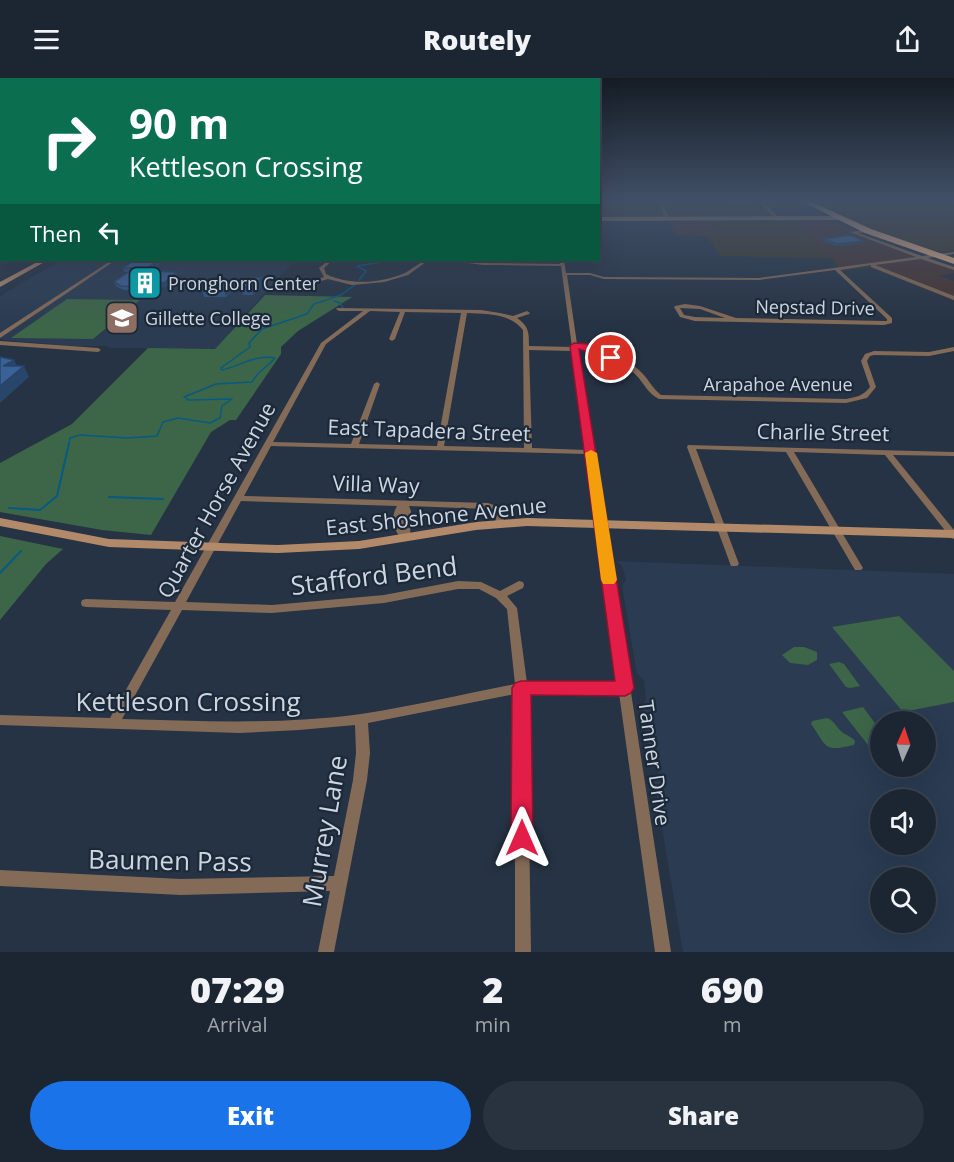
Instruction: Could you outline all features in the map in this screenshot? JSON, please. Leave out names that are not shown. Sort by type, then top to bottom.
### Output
[{"type":"highway","points":[[902,243],[954,261]]},
{"type":"street","points":[[882,243],[954,269]]},
{"type":"street","points":[[460,261],[483,264],[563,266],[604,278],[759,279],[954,253]]},
{"type":"street","points":[[0,285],[43,261]]},
{"type":"street","points":[[0,336],[112,261]]},
{"type":"street","points":[[330,261],[321,268],[321,272],[328,277],[352,282],[384,280],[405,274],[425,261]]},
{"type":"street","points":[[870,265],[954,298]]},
{"type":"street","name":"Tanner Drive","points":[[563,266],[663,952]]},
{"type":"street","name":"Nepstad Drive","points":[[736,320],[703,307],[688,305],[677,307],[682,316],[689,318],[736,320],[890,322],[890,319],[837,270]]},
{"type":"street","points":[[309,284],[328,277]]},
{"type":"street","points":[[384,280],[390,285]]},
{"type":"street","points":[[339,309],[492,313],[513,318],[526,330],[528,451]]},
{"type":"street","name":"Quarter Horse Avenue","points":[[113,724],[324,343],[368,310]]},
{"type":"street","points":[[392,339],[403,311]]},
{"type":"street","points":[[440,448],[464,312]]},
{"type":"street","points":[[513,318],[527,313]]},
{"type":"street","points":[[0,343],[98,350]]},
{"type":"street","points":[[527,348],[575,348]]},
{"type":"street","name":"Arapahoe Avenue","points":[[575,348],[591,349],[624,364],[639,373],[651,392],[659,397],[846,401],[868,396],[873,387],[864,362],[867,355],[874,353],[929,354],[954,349]]},
{"type":"street","points":[[354,446],[376,384]]},
{"type":"street","name":"East Tapadera Street","points":[[268,444],[590,452]]},
{"type":"street","name":"Charlie Street","points":[[720,526],[691,447],[954,453]]},
{"type":"street","points":[[788,449],[858,568]]},
{"type":"street","points":[[888,452],[954,534]]},
{"type":"street","name":"Villa Way","points":[[238,498],[488,506],[496,509],[501,524]]},
{"type":"street","points":[[404,503],[396,518],[397,528],[405,538]]},
{"type":"street","name":"East Shoshone Avenue","points":[[0,522],[109,543],[211,547],[317,548],[501,524],[601,523],[954,534]]},
{"type":"street","points":[[720,526],[734,564]]},
{"type":"street","name":"Stafford Bend","points":[[86,603],[272,609],[330,606],[384,599],[458,585],[481,586],[501,595]]},
{"type":"street","points":[[519,585],[501,595],[512,608],[521,688],[523,952]]},
{"type":"street","name":"Kettleson Crossing","points":[[0,720],[239,728],[299,726],[361,718],[521,688],[625,688]]},
{"type":"street","name":"Murrey Lane","points":[[326,952],[360,780],[363,753],[361,718]]},
{"type":"street","name":"Baumen Pass","points":[[0,878],[181,887],[340,883]]},
{"type":"shaded area","points":[[711,243],[815,243],[832,258],[720,256]]},
{"type":"shaded area","points":[[815,243],[886,243],[954,270],[954,273],[940,276],[954,281],[954,301],[870,267],[841,271],[832,258]]},
{"type":"shaded area","points":[[910,243],[954,243],[954,250],[939,252]]},
{"type":"shaded area","name":"Gillette College","points":[[59,261],[294,261],[215,349],[107,348],[109,346],[72,346],[4,340],[0,338],[0,296]]},
{"type":"shaded area","points":[[616,561],[954,574],[954,952],[683,952],[654,781],[660,771],[655,750],[648,743],[642,706],[646,700],[644,680],[637,674],[622,586],[626,580],[622,566]]},
{"type":"green space","points":[[265,295],[352,297],[298,331],[281,347],[281,354],[236,420],[230,420],[211,432],[151,535],[102,530],[0,512],[0,463],[72,424],[148,348],[215,349]]},
{"type":"green space","points":[[67,299],[140,300],[93,339],[11,338]]},
{"type":"green space","points":[[0,536],[63,549],[46,564],[0,620]]},
{"type":"green space","points":[[899,616],[954,671],[954,702],[902,711],[832,627]]},
{"type":"green space","points":[[794,647],[804,647],[817,652],[817,660],[808,665],[790,663],[782,655]]},
{"type":"green space","points":[[839,662],[844,664],[860,686],[846,687],[829,664]]},
{"type":"green space","points":[[863,707],[870,716],[870,744],[868,745],[842,712]]},
{"type":"green space","points":[[827,718],[855,741],[854,745],[831,748],[824,743],[811,724],[812,721]]},
{"type":"building","points":[[158,261],[143,271],[177,272],[165,282],[150,287],[121,286],[114,282],[134,268],[123,268],[132,262]]},
{"type":"building","points":[[263,277],[251,287],[241,287],[250,278]]},
{"type":"building","points":[[205,282],[231,283],[224,290],[202,290]]},
{"type":"building","points":[[0,357],[14,360],[3,366],[24,366],[0,386]]},
{"type":"waterway","points":[[359,280],[366,271],[357,266],[383,262]]},
{"type":"waterway","points":[[69,444],[70,438],[80,435],[127,438],[157,436],[163,422],[178,418],[210,423],[220,418],[222,406],[232,399],[188,400],[184,397],[216,384],[252,382],[275,358],[261,358],[222,370],[221,368],[250,347],[249,343],[262,329],[307,314],[314,304],[341,295],[355,285]]},
{"type":"waterway","points":[[334,301],[340,303],[343,308]]},
{"type":"waterway","points":[[241,326],[268,326]]},
{"type":"waterway","points":[[9,508],[40,510],[57,496],[69,443]]},
{"type":"waterway","points":[[109,497],[163,499]]},
{"type":"waterway","points":[[0,573],[21,551]]},
{"type":"slow traffic","points":[[591,453],[609,580]]},
{"type":"place","name":"Pronghorn Center","points":[[145,283]]},
{"type":"place","name":"Gillette College","points":[[122,318]]},
{"type":"route","points":[[522,838],[521,688],[567,686],[625,688],[574,346],[584,346],[611,358]]}]
